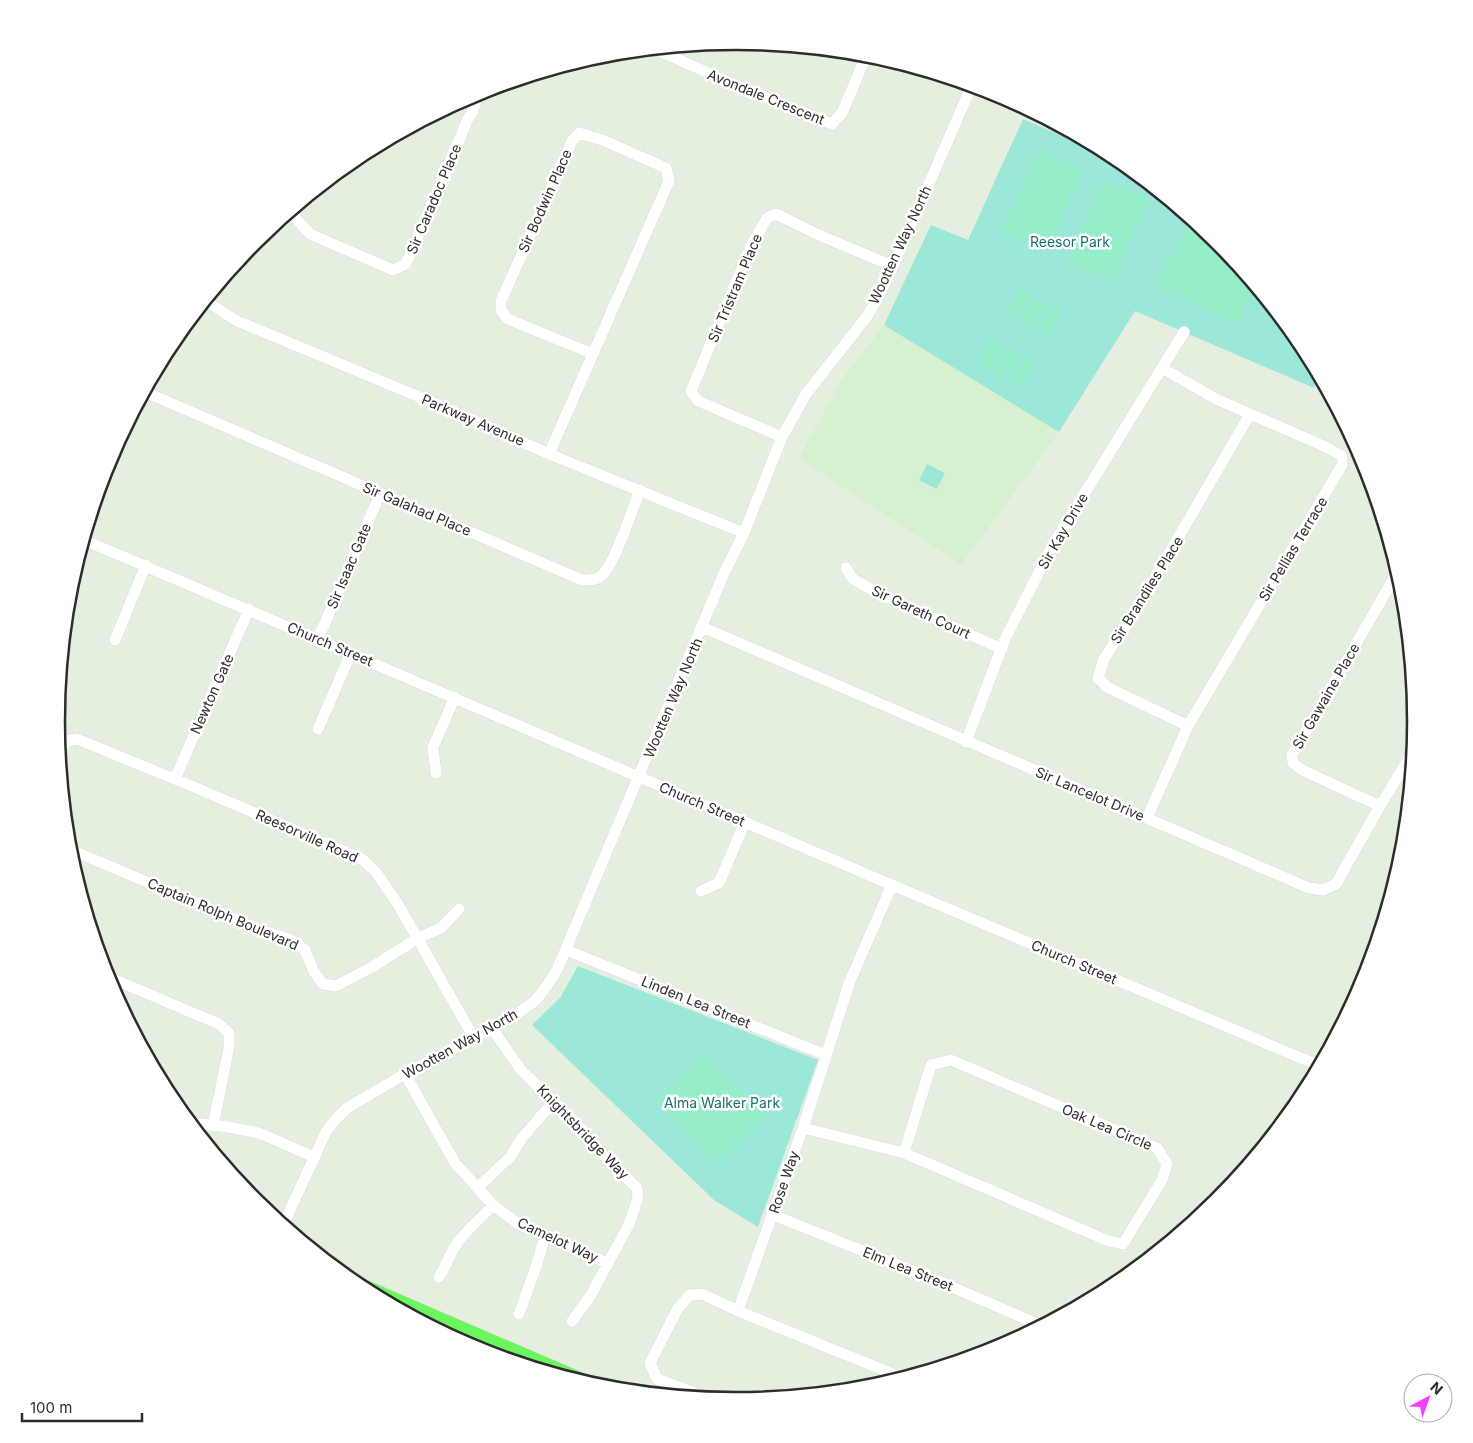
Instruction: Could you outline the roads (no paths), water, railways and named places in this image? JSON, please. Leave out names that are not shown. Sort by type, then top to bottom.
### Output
[{"type":"main road","points":[[398,1301],[546,1365]]},
{"type":"street","name":"Avondale Crescent","points":[[666,54],[726,81],[832,124],[842,113],[863,62]]},
{"type":"street","name":"Wootten Way North","points":[[286,1218],[326,1132],[347,1108],[405,1074],[514,1016],[535,1000],[557,970],[725,571],[744,533],[782,437],[806,394],[868,315],[893,266],[969,92]]},
{"type":"street","name":"Sir Caradoc Place","points":[[294,217],[310,234],[392,270],[406,264],[476,103]]},
{"type":"street","name":"Sir Bodwin Place","points":[[549,454],[593,354],[669,181],[666,168],[605,141],[580,133],[572,140],[501,301],[501,310],[508,319],[593,354]]},
{"type":"street","name":"Sir Tristram Place","points":[[782,437],[698,401],[691,391],[752,244],[766,218],[776,214],[819,235],[893,266]]},
{"type":"street","name":"Parkway Avenue","points":[[211,304],[236,321],[453,411],[549,454],[744,533]]},
{"type":"street","name":"Sir Kay Drive","points":[[966,742],[1005,638],[1051,548],[1184,332]]},
{"type":"street","name":"Sir Pellias Terrace","points":[[1147,818],[1188,726],[1342,466],[1342,456],[1326,447],[1216,399],[1162,368]]},
{"type":"street","name":"Sir Galahad Place","points":[[150,394],[582,580],[594,580],[601,577],[610,566],[640,490]]},
{"type":"street","name":"Sir Brandiles Place","points":[[1188,726],[1107,687],[1098,678],[1104,659],[1148,590],[1250,414]]},
{"type":"street","name":"Sir Isaac Gate","points":[[318,639],[380,494]]},
{"type":"street","name":"Church Street","points":[[90,542],[1314,1063]]},
{"type":"street","points":[[114,640],[146,565]]},
{"type":"street","name":"Sir Gareth Court","points":[[846,568],[852,579],[876,592],[1002,649]]},
{"type":"street","name":"Sir Gawaine Place","points":[[1380,806],[1302,770],[1293,763],[1292,755],[1393,581]]},
{"type":"street","name":"Newton Gate","points":[[175,779],[249,609]]},
{"type":"street","name":"Sir Lancelot Drive","points":[[702,627],[1309,888],[1323,890],[1336,884],[1407,761]]},
{"type":"street","points":[[318,729],[351,653]]},
{"type":"street","points":[[436,774],[433,747],[455,698]]},
{"type":"street","name":"Reesorville Road","points":[[65,743],[67,741],[77,740],[175,779],[362,859],[376,872],[418,938],[474,1038]]},
{"type":"street","points":[[701,891],[718,883],[745,822]]},
{"type":"street","name":"Captain Rolph Boulevard","points":[[78,853],[258,929],[291,940],[305,950],[314,972],[323,984],[336,986],[372,967],[418,938],[441,928],[459,909]]},
{"type":"street","name":"Rose Way","points":[[738,1311],[803,1128],[850,981],[892,885]]},
{"type":"street","name":"Linden Lea Street","points":[[566,950],[826,1055]]},
{"type":"street","points":[[117,981],[219,1024],[228,1033],[229,1047],[213,1126]]},
{"type":"street","name":"Knightsbridge Way","points":[[492,1028],[521,1070],[579,1126],[604,1156],[637,1188],[638,1198],[629,1224],[591,1295],[572,1321]]},
{"type":"street","name":"Oak Lea Circle","points":[[803,1128],[904,1153],[1106,1240],[1123,1244],[1162,1180],[1167,1164],[1157,1148],[951,1060],[931,1064],[904,1153]]},
{"type":"street","name":"Camelot Way","points":[[405,1074],[455,1163],[493,1205],[520,1225],[607,1263]]},
{"type":"street","points":[[478,1187],[510,1157],[522,1138],[553,1102]]},
{"type":"street","points":[[200,1124],[259,1133],[314,1157]]},
{"type":"street","points":[[439,1277],[459,1240],[493,1205]]},
{"type":"street","name":"Elm Lea Street","points":[[773,1215],[943,1283],[1035,1323]]},
{"type":"street","points":[[519,1314],[545,1236]]},
{"type":"street","points":[[692,1392],[657,1379],[650,1364],[678,1308],[690,1295],[702,1294],[738,1311],[893,1374]]},
{"type":"park label","name":"Reesor Park","points":[[1070,242]]},
{"type":"park label","name":"Alma Walker Park","points":[[722,1103]]}]
